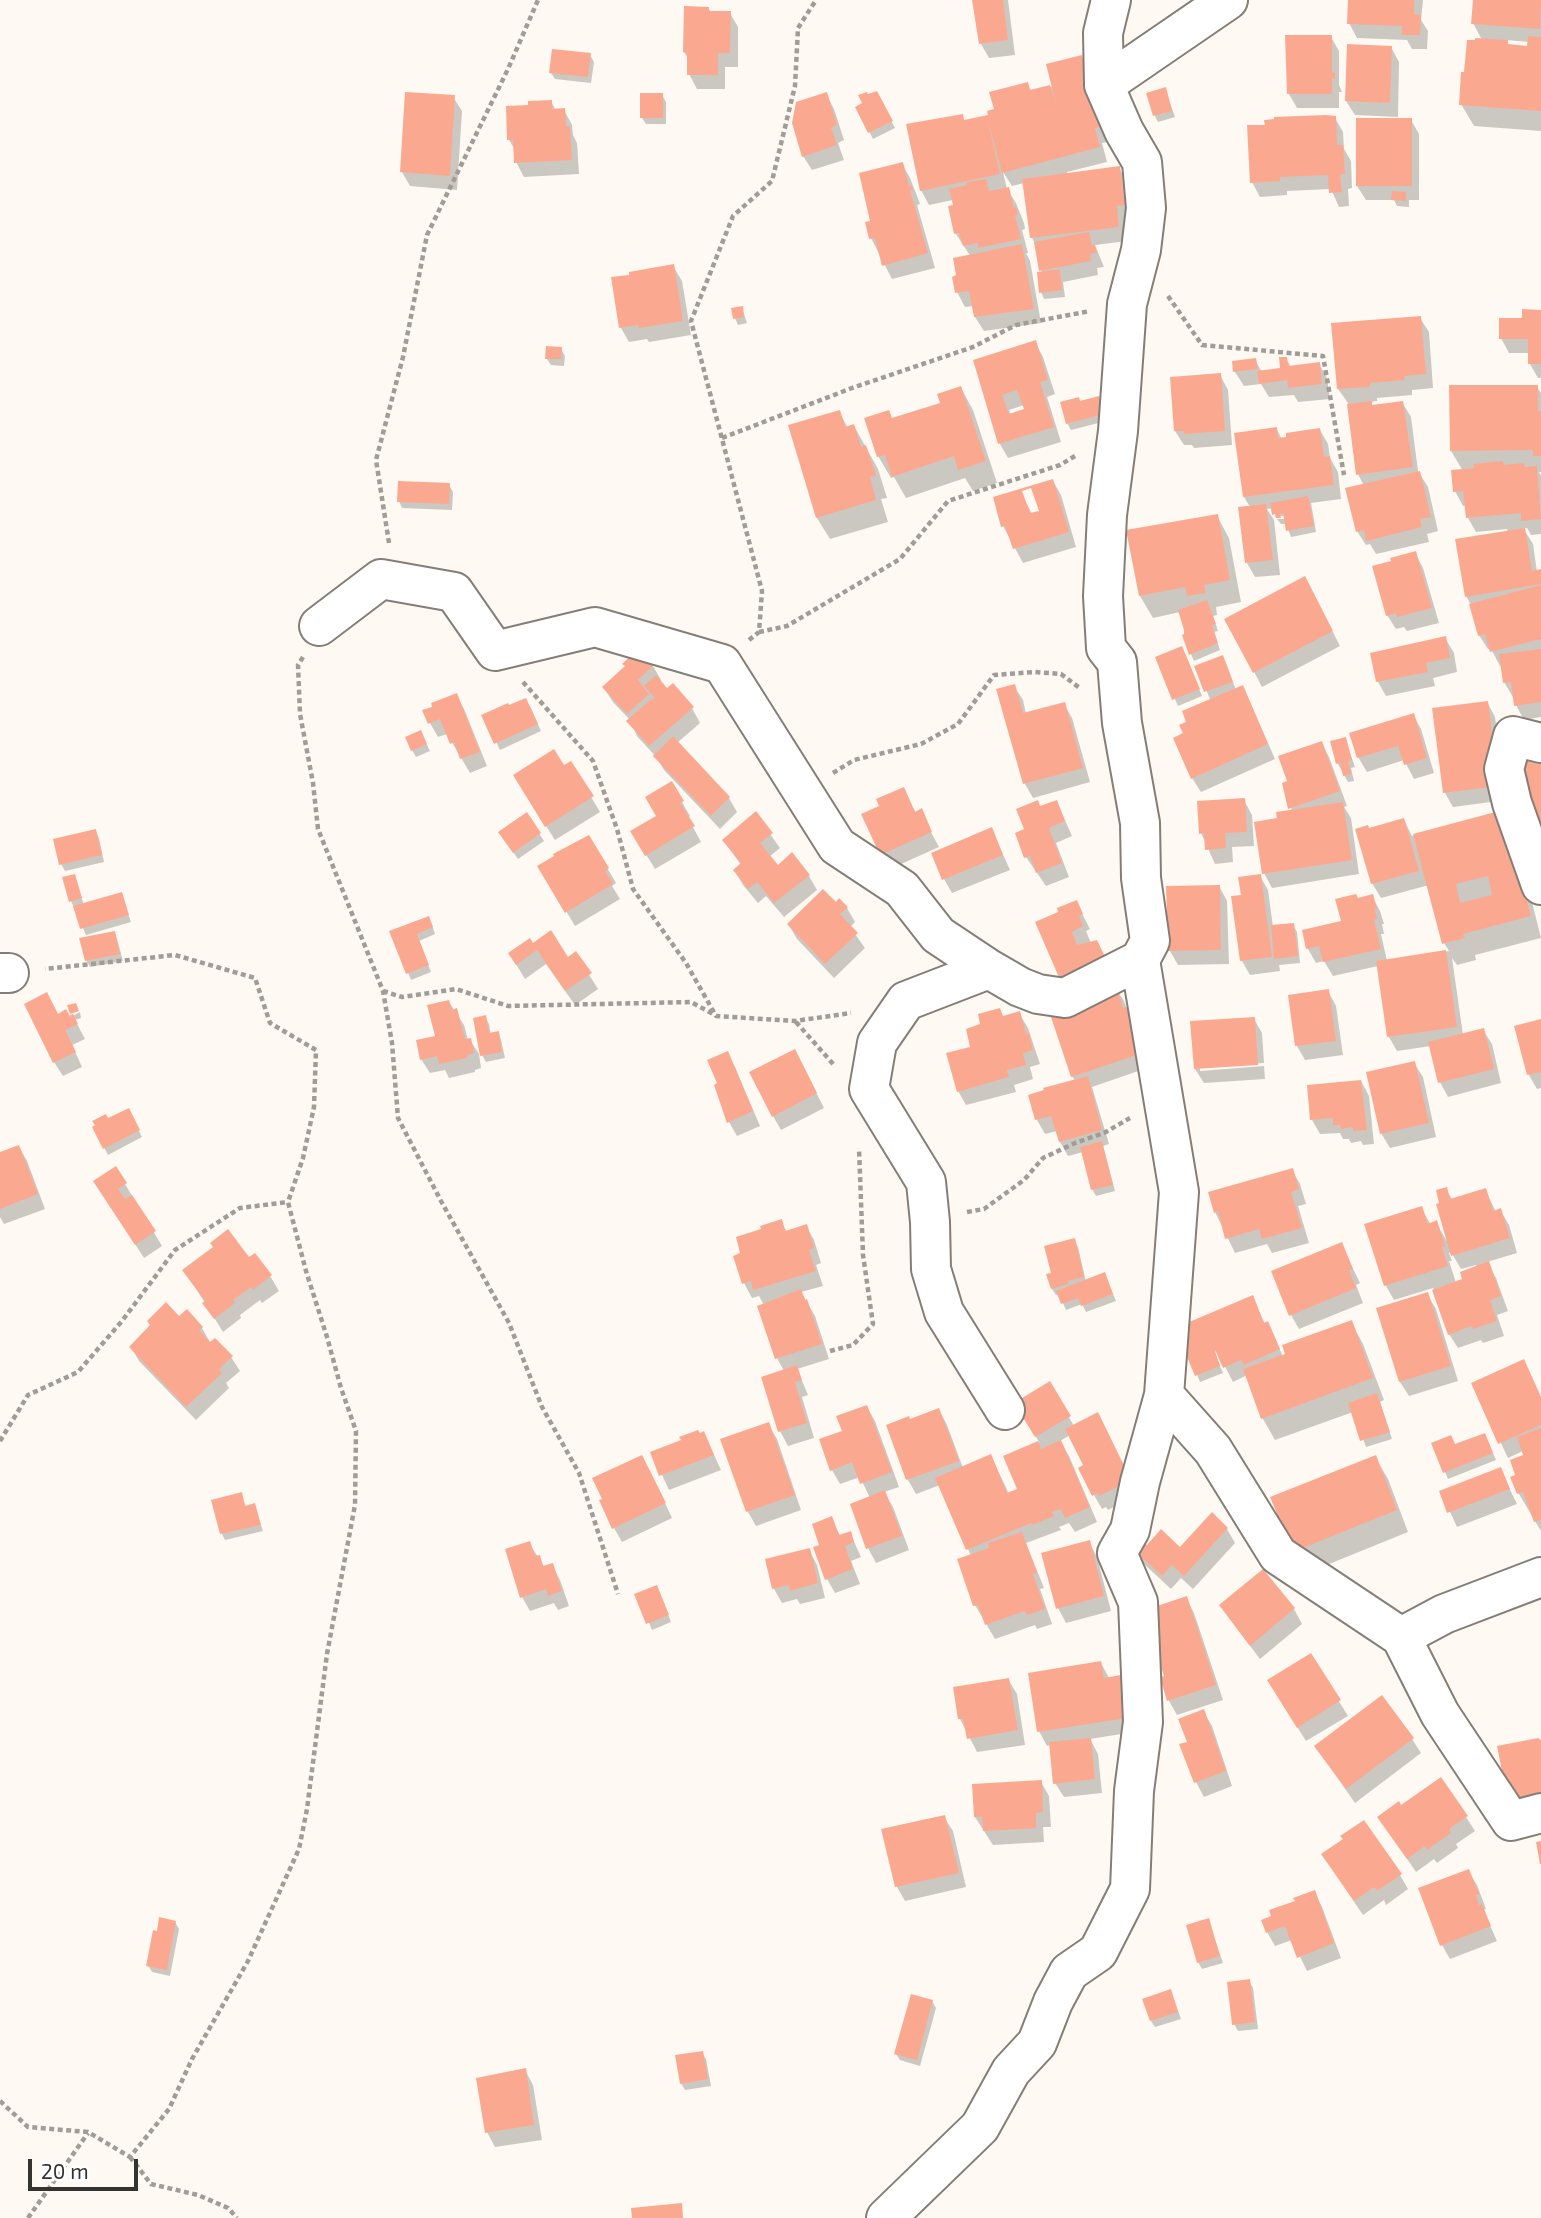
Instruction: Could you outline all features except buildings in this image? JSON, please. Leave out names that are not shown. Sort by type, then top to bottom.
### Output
[{"type":"street","points":[[319,626],[381,579],[454,592],[495,652],[595,627],[722,664],[837,846],[902,889],[938,935],[1020,986],[1038,994],[1065,998],[1140,960],[1150,941],[1141,878],[1140,823],[1122,723],[1117,662],[1106,648],[1103,596],[1107,514],[1118,431],[1127,304],[1141,250],[1146,208],[1142,162],[1124,131],[1104,85],[1103,33],[1111,0]]},
{"type":"street","points":[[1104,85],[1228,0]]},
{"type":"street","points":[[1541,743],[1513,736],[1504,769],[1512,803],[1541,885]]},
{"type":"street","points":[[886,2218],[980,2127],[1011,2071],[1037,2043],[1053,2002],[1069,1972],[1098,1952],[1130,1889],[1134,1791],[1143,1722],[1139,1615],[1138,1602],[1117,1553],[1130,1530],[1164,1395],[1179,1192],[1140,960]]},
{"type":"street","points":[[989,969],[906,1001],[877,1043],[869,1089],[926,1182],[931,1269],[944,1312],[1005,1410]]},
{"type":"street","points":[[1164,1395],[1213,1450],[1278,1555],[1401,1637],[1440,1714],[1511,1821],[1541,1813]]},
{"type":"street","points":[[1401,1637],[1444,1615],[1541,1577]]},
{"type":"path","points":[[390,549],[376,460],[403,357],[427,235],[508,69],[538,0]]},
{"type":"path","points":[[759,632],[762,591],[691,321],[733,216],[772,181],[795,86],[798,28],[816,0]]},
{"type":"path","points":[[1141,250],[1158,281],[1202,345],[1323,356],[1344,475]]},
{"type":"path","points":[[722,438],[852,388],[973,347],[1016,325],[1127,304]]},
{"type":"path","points":[[722,664],[759,632],[787,625],[900,559],[948,501],[1060,465],[1118,431]]},
{"type":"path","points":[[319,626],[298,665],[300,714],[313,783],[318,829],[383,991],[392,1043],[398,1118],[509,1324],[542,1406],[579,1473],[618,1594]]},
{"type":"path","points":[[495,652],[593,761],[617,829],[633,889],[686,963],[716,1016]]},
{"type":"path","points":[[803,791],[854,760],[921,744],[958,724],[994,675],[1035,672],[1060,674],[1087,693],[1118,679]]},
{"type":"path","points":[[5,973],[175,955],[255,978],[270,1023],[316,1051],[314,1107],[303,1158],[288,1202],[341,1388],[356,1431],[355,1505],[327,1654],[307,1809],[299,1849],[248,1961],[192,2059],[169,2109],[130,2157]]},
{"type":"path","points":[[383,991],[402,997],[456,989],[508,1006],[691,1002],[716,1016],[796,1021],[880,1010],[906,1001]]},
{"type":"path","points":[[796,1021],[846,1079],[869,1089],[859,1141],[863,1255],[873,1324],[853,1345],[830,1351]]},
{"type":"path","points":[[930,1222],[940,1216],[984,1209],[1024,1180],[1043,1158],[1104,1133],[1131,1117],[1159,1076]]},
{"type":"path","points":[[0,1441],[28,1395],[78,1372],[122,1321],[175,1250],[240,1208],[288,1202]]},
{"type":"path","points":[[0,2101],[28,2127],[88,2132],[130,2157],[151,2184],[198,2195],[229,2208],[237,2218]]},
{"type":"path","points":[[28,2218],[88,2132]]}]
